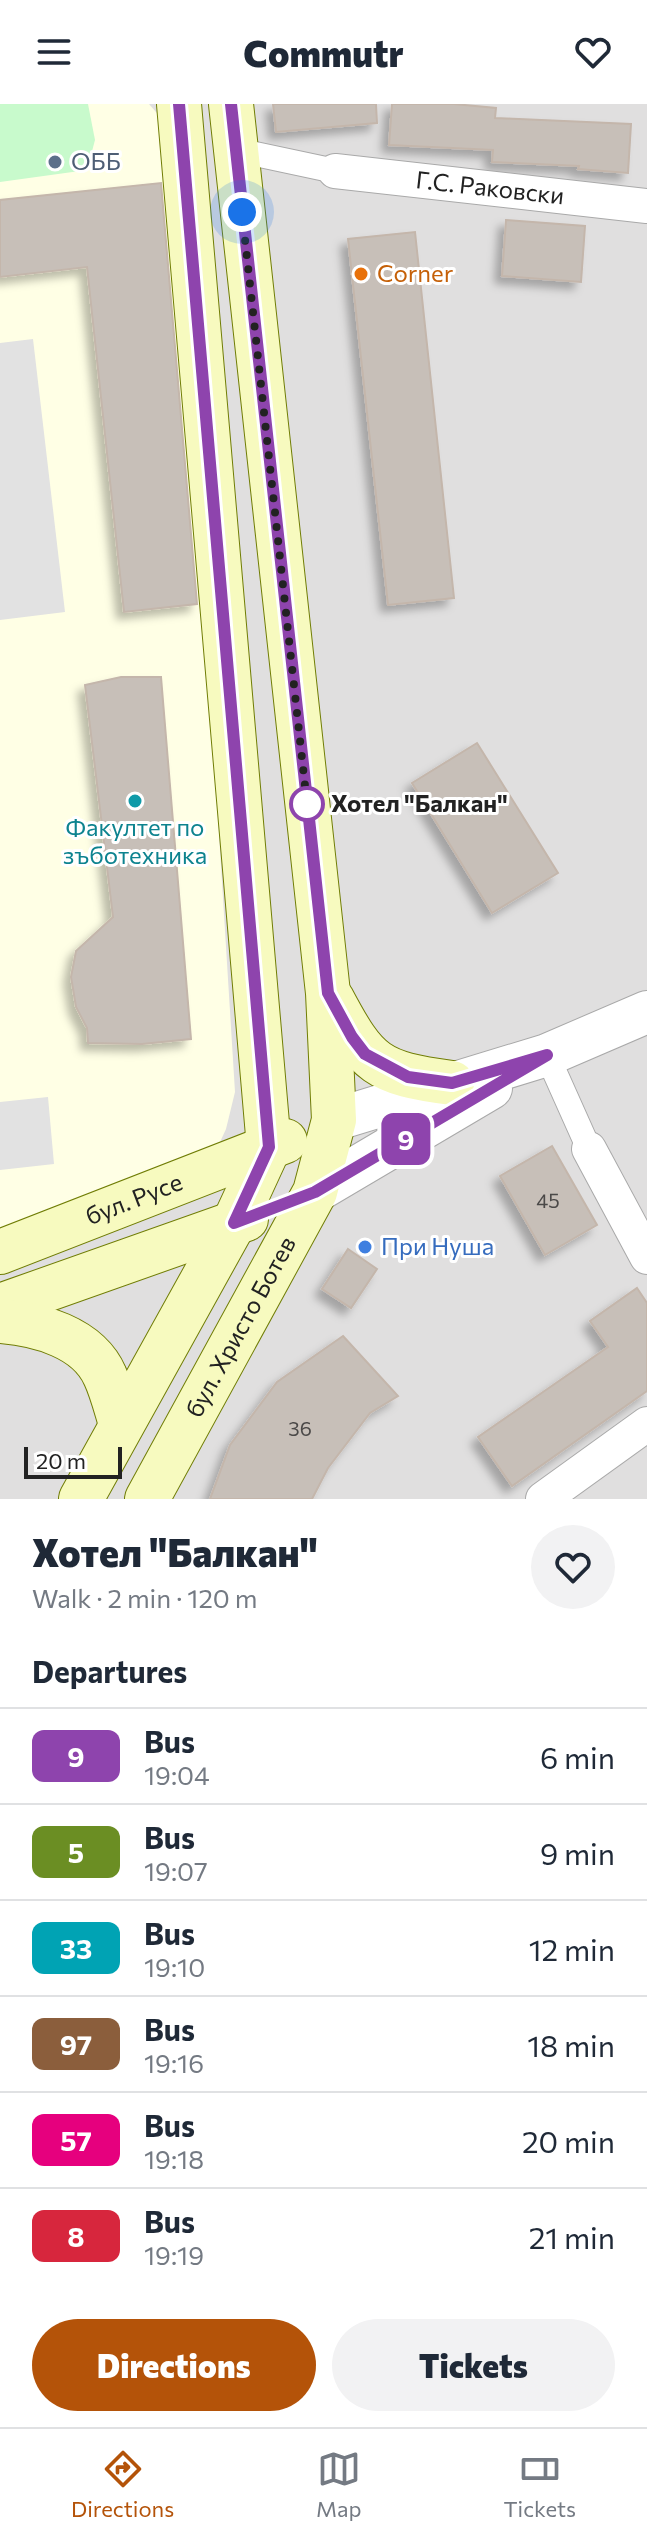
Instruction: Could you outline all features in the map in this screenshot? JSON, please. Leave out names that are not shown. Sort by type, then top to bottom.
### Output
[{"type":"main road","points":[[81,1499],[234,1223],[269,1147],[179,104]]},
{"type":"main road","name":"бул. Христо Ботев","points":[[147,1499],[315,1192],[334,1120],[328,993],[231,104]]},
{"type":"main road","points":[[328,993],[365,1054],[408,1077],[452,1083]]},
{"type":"main road","name":"бул. Русе","points":[[0,1252],[334,1120]]},
{"type":"main road","points":[[0,1306],[315,1192]]},
{"type":"main road","points":[[0,1321],[29,1324],[56,1333],[81,1347],[104,1373],[121,1424]]},
{"type":"street","points":[[236,150],[335,171]]},
{"type":"street","name":"Г.С. Раковски","points":[[335,171],[647,206]]},
{"type":"street","points":[[334,1120],[547,1055],[647,1012]]},
{"type":"street","points":[[547,1055],[589,1149],[647,1257]]},
{"type":"street","points":[[315,1192],[547,1055]]},
{"type":"street","points":[[543,1499],[647,1424]]},
{"type":"shaded area","points":[[0,104],[647,104],[647,1499],[0,1499]]},
{"type":"shaded area","points":[[0,104],[149,104],[190,151],[206,624],[235,1092],[226,1129],[210,1164],[0,1245]]},
{"type":"shaded area","points":[[33,339],[65,612],[0,620],[0,343]]},
{"type":"shaded area","points":[[48,1097],[54,1164],[0,1170],[0,1102]]},
{"type":"green space","points":[[0,104],[88,104],[95,140],[87,170],[0,182]]},
{"type":"building","points":[[273,104],[376,104],[377,123],[276,132]]},
{"type":"building","points":[[392,104],[496,108],[495,118],[631,124],[628,173],[578,169],[579,166],[492,162],[493,150],[389,145]]},
{"type":"building","points":[[161,183],[197,604],[124,612],[87,267],[0,277],[0,200]]},
{"type":"building","points":[[506,220],[585,226],[581,282],[502,276]]},
{"type":"building","points":[[415,232],[454,598],[388,605],[348,239]]},
{"type":"building","name":"Факултет по зъботехника","points":[[121,677],[161,677],[191,1039],[142,1044],[88,1043],[87,1028],[76,1007],[71,977],[76,951],[113,917],[85,685]]},
{"type":"building","points":[[477,743],[558,873],[492,913],[412,783]]},
{"type":"building","points":[[552,1146],[597,1225],[545,1255],[500,1176]]},
{"type":"building","points":[[348,1249],[377,1269],[351,1308],[322,1289]]},
{"type":"building","points":[[637,1288],[647,1303],[647,1391],[512,1486],[478,1437],[608,1347],[590,1321]]},
{"type":"building","points":[[343,1336],[398,1396],[370,1413],[328,1468],[312,1499],[210,1499],[230,1445],[277,1382]]},
{"type":"bus line","name":"9","points":[[179,104],[269,1147],[234,1223],[315,1192],[547,1055],[452,1083],[408,1077],[365,1054],[328,993],[231,104]]},
{"type":"place","name":"ОББ","points":[[55,162]]},
{"type":"place","name":"Corner","points":[[361,274]]},
{"type":"place","name":"Факултет по зъботехника","points":[[135,801]]},
{"type":"place","name":"Хотел \"Балкан\"","points":[[307,804]]},
{"type":"place","name":"При Нуша","points":[[365,1247]]},
{"type":"route","points":[[242,212],[307,804]]}]
